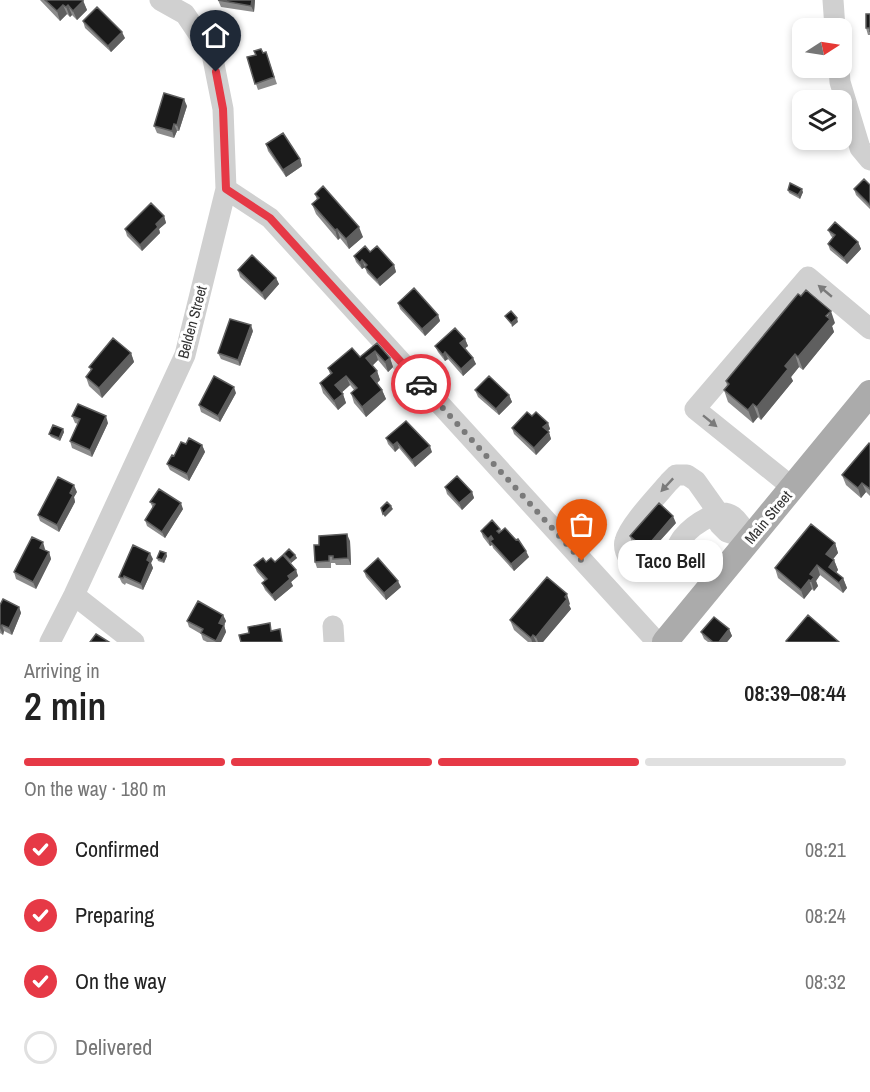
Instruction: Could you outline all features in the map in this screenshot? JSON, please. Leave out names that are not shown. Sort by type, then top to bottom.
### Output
[{"type":"main road","name":"Main Street","points":[[665,642],[870,393]]},
{"type":"street","name":"Belden Street","points":[[50,642],[185,355],[226,189],[223,109],[212,54],[185,14],[160,0]]},
{"type":"street","points":[[833,0],[835,18]]},
{"type":"street","points":[[840,78],[860,148],[870,160]]},
{"type":"street","points":[[226,189],[270,218],[657,642]]},
{"type":"street","points":[[792,487],[695,409],[808,277],[870,329]]},
{"type":"street","points":[[718,512],[683,536],[672,558],[657,570],[640,570],[628,558],[625,540],[654,500],[676,476],[687,475],[696,481],[718,512],[719,524],[727,532],[749,539]]},
{"type":"street","points":[[74,595],[134,642]]},
{"type":"building","points":[[45,0],[83,1],[73,11],[68,5],[66,7],[63,5],[57,11]]},
{"type":"building","points":[[218,0],[252,0],[251,6]]},
{"type":"building","points":[[97,7],[122,32],[108,46],[83,21]]},
{"type":"building","points":[[866,14],[870,14],[870,28],[866,28]]},
{"type":"building","points":[[261,49],[263,53],[266,52],[274,77],[255,84],[247,57],[256,55],[254,51]]},
{"type":"building","points":[[164,93],[184,99],[177,125],[174,124],[172,131],[154,126]]},
{"type":"building","points":[[283,133],[300,159],[283,170],[266,144]]},
{"type":"building","points":[[864,179],[870,185],[870,205],[854,189]]},
{"type":"building","points":[[790,183],[802,189],[798,195],[788,190]]},
{"type":"building","points":[[323,186],[359,227],[346,239],[312,204],[319,198],[315,194]]},
{"type":"building","points":[[151,203],[164,216],[156,224],[158,227],[140,245],[125,229]]},
{"type":"building","points":[[835,222],[858,242],[844,258],[828,244],[835,235],[828,230]]},
{"type":"building","points":[[365,246],[370,252],[377,246],[394,265],[377,280],[365,267],[367,265],[362,260],[360,263],[354,256]]},
{"type":"building","points":[[252,255],[276,278],[262,293],[238,270]]},
{"type":"building","points":[[414,288],[438,315],[422,329],[398,303]]},
{"type":"building","points":[[806,290],[831,311],[826,316],[830,319],[798,357],[795,354],[785,366],[788,369],[757,407],[753,404],[748,410],[724,390],[729,384],[726,381],[798,294],[801,296]]},
{"type":"building","points":[[511,311],[517,318],[511,323],[505,316]]},
{"type":"building","points":[[230,319],[251,325],[238,360],[218,353]]},
{"type":"building","points":[[455,328],[465,339],[460,343],[473,358],[461,369],[445,352],[443,355],[435,346]]},
{"type":"building","points":[[113,338],[131,353],[99,388],[86,377],[92,369],[89,367]]},
{"type":"building","points":[[377,343],[390,358],[385,362],[375,351],[366,358],[377,371],[371,376],[382,390],[362,407],[351,393],[357,388],[346,376],[335,385],[343,394],[334,401],[320,383],[332,373],[328,368],[352,348],[360,357]]},
{"type":"building","points":[[214,376],[234,387],[218,416],[199,405]]},
{"type":"building","points":[[489,376],[509,395],[496,409],[475,390]]},
{"type":"building","points":[[78,404],[106,416],[90,450],[70,441],[80,419],[72,416]]},
{"type":"building","points":[[527,412],[532,416],[536,412],[548,423],[543,427],[549,432],[534,448],[512,428]]},
{"type":"building","points":[[406,421],[430,446],[412,460],[397,442],[393,445],[386,438]]},
{"type":"building","points":[[53,425],[63,429],[59,438],[49,434]]},
{"type":"building","points":[[189,438],[202,445],[187,474],[167,464],[181,442],[186,444]]},
{"type":"building","points":[[869,443],[870,489],[862,483],[858,488],[842,475]]},
{"type":"building","points":[[457,476],[472,492],[459,503],[445,487]]},
{"type":"building","points":[[58,477],[74,485],[70,493],[73,495],[57,525],[38,515]]},
{"type":"building","points":[[159,489],[181,503],[162,532],[145,520],[155,504],[150,502]]},
{"type":"building","points":[[387,502],[391,506],[383,514],[381,508]]},
{"type":"building","points":[[659,503],[673,516],[645,549],[630,536]]},
{"type":"building","points":[[492,520],[500,529],[497,531],[499,533],[505,528],[516,540],[518,539],[526,551],[511,564],[490,541],[493,539],[491,536],[488,539],[481,531]]},
{"type":"building","points":[[811,524],[835,543],[826,554],[834,560],[829,567],[843,578],[839,583],[817,565],[810,574],[814,577],[801,590],[775,568]]},
{"type":"building","points":[[347,534],[348,558],[333,559],[333,556],[329,556],[329,561],[315,562],[314,545],[319,545],[319,536]]},
{"type":"building","points":[[32,537],[43,542],[40,548],[49,552],[33,582],[14,572]]},
{"type":"building","points":[[133,545],[150,553],[147,560],[150,562],[141,584],[124,576],[119,577]]},
{"type":"building","points":[[289,549],[295,555],[290,560],[284,554]]},
{"type":"building","points":[[160,551],[166,553],[162,560],[157,558]]},
{"type":"building","points":[[283,555],[296,570],[288,576],[290,579],[272,595],[262,583],[267,579],[254,565],[263,558],[266,562],[271,558],[275,562]]},
{"type":"building","points":[[378,558],[398,581],[384,593],[364,571]]},
{"type":"building","points":[[547,577],[567,594],[565,597],[567,599],[536,637],[533,635],[531,638],[510,620]]},
{"type":"building","points":[[3,599],[19,607],[9,628],[2,625],[0,628],[0,605]]},
{"type":"building","points":[[198,601],[223,615],[219,623],[224,625],[216,641],[201,633],[203,629],[187,621]]},
{"type":"building","points":[[808,615],[839,642],[786,641]]},
{"type":"building","points":[[714,617],[729,629],[719,642],[713,642],[701,632]]},
{"type":"building","points":[[270,623],[271,631],[280,629],[282,642],[241,642],[239,635],[249,633],[248,627]]},
{"type":"building","points":[[96,634],[109,642],[90,642]]},
{"type":"way so far","points":[[421,384],[582,561]]},
{"type":"place","name":"Taco Bell","points":[[582,561]]},
{"type":"route","points":[[216,72],[223,109],[226,189],[270,218],[421,384]]}]
